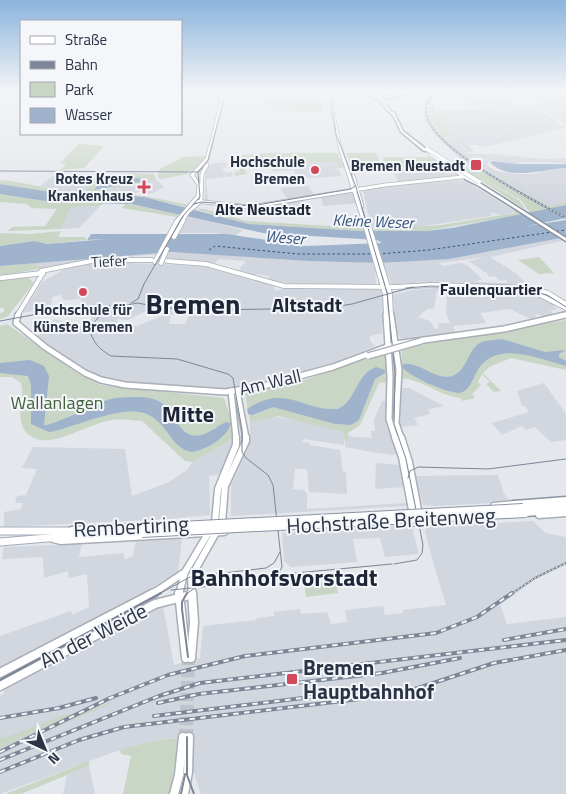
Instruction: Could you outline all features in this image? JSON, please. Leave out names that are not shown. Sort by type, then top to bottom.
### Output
[{"type":"highway","points":[[402,128],[405,133],[430,154]]},
{"type":"highway","points":[[405,133],[426,150],[566,239]]},
{"type":"highway","points":[[405,133],[437,155]]},
{"type":"highway","points":[[467,177],[523,210]]},
{"type":"highway","points":[[514,504],[566,500]]},
{"type":"highway","name":"Hochstraße Breitenweg","points":[[72,534],[524,510],[566,505]]},
{"type":"highway","name":"Hochstraße Breitenweg","points":[[524,510],[566,511]]},
{"type":"main road","points":[[191,208],[199,192],[192,175],[208,159],[216,128]]},
{"type":"main road","points":[[200,202],[202,173],[208,163],[216,128]]},
{"type":"main road","points":[[335,128],[338,142],[357,189],[368,230],[389,288],[399,386],[396,423],[409,462],[415,511]]},
{"type":"main road","points":[[430,154],[467,177]]},
{"type":"main road","points":[[437,155],[467,177]]},
{"type":"main road","points":[[194,201],[253,206],[394,183],[467,177]]},
{"type":"main road","points":[[158,257],[183,216],[200,202]]},
{"type":"main road","points":[[103,260],[158,257],[162,261],[214,267]]},
{"type":"main road","points":[[103,260],[158,257],[162,261]]},
{"type":"main road","name":"Tiefer","points":[[42,272],[66,265],[103,260]]},
{"type":"main road","points":[[167,261],[196,262],[284,286],[531,288],[566,308]]},
{"type":"main road","points":[[380,266],[382,287],[385,295],[390,376],[390,420],[402,457],[417,522]]},
{"type":"main road","points":[[0,278],[42,272]]},
{"type":"main road","name":"Am Wall","points":[[42,272],[16,317],[17,325],[38,342],[85,373],[102,380],[147,387],[234,391],[333,366],[395,344],[566,316]]},
{"type":"main road","points":[[431,286],[534,292],[554,297],[566,304]]},
{"type":"main road","points":[[333,366],[421,341],[467,333]]},
{"type":"main road","points":[[387,336],[393,337]]},
{"type":"main road","points":[[221,492],[245,446],[246,436],[234,391]]},
{"type":"main road","points":[[234,391],[237,432],[221,492],[217,527],[193,571],[190,582],[194,622],[188,658],[178,597],[185,572],[217,527],[514,504]]},
{"type":"main road","points":[[217,527],[417,522],[566,511]]},
{"type":"main road","points":[[371,514],[369,519],[373,523]]},
{"type":"main road","name":"Rembertiring","points":[[0,531],[48,535],[78,527],[217,527]]},
{"type":"main road","name":"Rembertiring","points":[[48,535],[61,541],[217,527]]},
{"type":"main road","name":"Rembertiring","points":[[0,542],[48,535],[72,534]]},
{"type":"main road","name":"An der Weide","points":[[0,674],[163,588],[185,572]]},
{"type":"main road","name":"An der Weide","points":[[0,686],[155,604],[190,595]]},
{"type":"main road","points":[[174,794],[186,737],[188,772],[184,794]]},
{"type":"shaded area","points":[[430,128],[438,128],[442,135],[451,135],[446,128],[566,128],[484,147],[468,145],[474,152],[462,153],[489,160],[476,154],[546,159],[566,158],[566,163],[519,162],[518,164],[490,160],[486,165],[496,171],[516,174],[536,174],[541,171],[566,168],[566,202],[546,207],[470,168]]},
{"type":"shaded area","points":[[225,162],[228,165],[217,167],[228,166],[222,169],[226,173],[232,172],[233,176],[206,179],[208,200],[205,201],[205,170],[211,164]]},
{"type":"shaded area","name":"Hochschule Bremen","points":[[342,162],[344,168],[335,168],[339,170],[341,176],[312,178],[305,178],[304,176],[292,178],[292,175],[295,174],[294,170],[276,171],[277,164]]},
{"type":"shaded area","points":[[399,168],[429,170],[438,168],[457,177],[399,182],[394,174],[399,173]]},
{"type":"shaded area","points":[[76,175],[74,180],[93,175],[84,192],[68,192],[40,186],[53,176]]},
{"type":"shaded area","name":"Rotes Kreuz Krankenhaus","points":[[156,179],[164,187],[145,195],[148,191],[143,190],[133,194],[101,192],[107,187],[117,189],[128,184]]},
{"type":"shaded area","points":[[465,180],[516,212],[501,215],[490,212],[492,216],[416,227],[371,227],[363,190],[393,185]]},
{"type":"shaded area","points":[[310,186],[309,188],[314,194],[290,198],[286,197],[280,188]]},
{"type":"shaded area","points":[[353,191],[356,203],[323,206],[321,196]]},
{"type":"shaded area","points":[[301,199],[310,208],[276,212],[273,204]]},
{"type":"shaded area","points":[[100,206],[79,228],[60,229],[72,207]]},
{"type":"shaded area","points":[[188,217],[243,230],[235,236],[216,233],[179,233]]},
{"type":"shaded area","points":[[566,237],[566,240],[490,257],[514,272],[530,286],[428,283],[392,285],[384,266],[375,267],[376,284],[294,284],[268,280],[269,276],[257,274],[255,276],[238,271],[246,261],[219,259],[215,263],[165,258],[166,254],[107,258],[49,267],[30,267],[31,263],[180,252],[308,261],[388,263],[471,255]],"holes":[[[487,257],[469,261],[489,275],[488,277],[495,276],[500,281],[506,280],[508,283],[478,282],[482,279],[467,265],[460,263],[443,266],[439,263]]]},
{"type":"shaded area","points":[[106,262],[202,266],[274,286],[275,291],[287,288],[380,289],[384,299],[382,333],[370,336],[370,341],[375,346],[330,364],[252,386],[222,390],[138,385],[105,379],[81,368],[34,338],[44,332],[54,319],[84,327],[95,315],[96,308],[78,309],[82,299],[63,300],[61,295],[52,297],[51,308],[22,313],[42,282],[70,266]],"holes":[[[152,308],[160,308],[165,315],[137,326],[116,327],[118,319],[128,320]],[[181,309],[196,309],[196,311],[195,314],[190,314],[185,324],[169,324],[171,315],[179,314]]]},
{"type":"shaded area","points":[[435,288],[528,292],[557,305],[553,306],[557,309],[550,311],[554,314],[543,317],[539,314],[534,315],[538,319],[532,320],[510,309],[480,313],[486,323],[453,326],[455,332],[402,340],[394,329],[392,295],[412,290]],"holes":[[[437,291],[492,293],[494,295],[447,296],[446,313],[450,323],[438,323],[439,328],[435,329],[430,321],[418,317],[427,309],[434,308]]]},
{"type":"shaded area","points":[[544,383],[566,414],[566,440],[551,442],[535,427],[526,430],[521,426],[502,435],[492,423],[529,412],[525,406],[522,406],[517,391]]},
{"type":"shaded area","points":[[402,388],[409,388],[444,406],[428,409],[430,414],[414,418],[418,425],[399,427]]},
{"type":"shaded area","points":[[382,401],[387,401],[386,424],[397,453],[393,455],[345,447],[348,434],[353,437],[372,438],[371,431],[375,431],[374,420]]},
{"type":"shaded area","points":[[272,416],[325,426],[345,433],[344,445],[303,439],[302,442],[310,443],[310,445],[340,450],[343,472],[346,472],[347,494],[309,492],[307,469],[295,469],[293,489],[304,490],[307,494],[307,509],[406,503],[407,506],[231,516],[231,486],[250,443],[250,422]]},
{"type":"shaded area","points":[[234,438],[228,460],[218,475],[209,476],[210,515],[168,519],[4,527],[4,512],[21,509],[23,503],[15,503],[17,496],[26,495],[37,469],[22,468],[33,447],[125,449],[132,496],[169,482],[187,470],[193,462]]},
{"type":"shaded area","points":[[376,463],[400,465],[404,487],[375,489]]},
{"type":"shaded area","points":[[498,475],[504,494],[511,502],[435,506],[423,505],[415,476]]},
{"type":"shaded area","points":[[533,521],[546,533],[566,537],[566,565],[541,575],[500,605],[507,624],[566,617],[566,794],[201,794],[193,770],[192,736],[152,741],[114,752],[0,794],[0,696],[4,694],[4,689],[151,610],[163,606],[174,665],[200,658],[203,626],[256,620],[257,618],[274,616],[274,612],[300,609],[301,614],[327,612],[331,624],[347,622],[345,610],[383,606],[385,615],[403,613],[403,610],[446,605],[425,531],[428,527]]},
{"type":"shaded area","points":[[404,525],[412,527],[419,554],[385,557],[380,538],[353,539],[357,562],[291,567],[284,561],[282,533]]},
{"type":"shaded area","points":[[182,539],[178,572],[107,614],[0,667],[0,636],[71,611],[72,615],[89,607],[87,574],[69,578],[68,571],[44,578],[43,557],[2,559],[4,547],[82,544],[79,557],[123,553],[125,560],[133,556],[136,541]]},
{"type":"shaded area","points":[[89,766],[95,794],[63,794],[67,775]]},
{"type":"green space","points":[[437,128],[447,128],[446,130],[474,152],[462,151],[471,151],[452,136],[442,136]]},
{"type":"green space","points":[[79,144],[104,146],[84,168],[61,170],[66,164],[60,163]]},
{"type":"green space","points":[[269,153],[337,153],[345,167],[340,167],[337,162],[300,162],[302,169],[297,169],[293,163],[277,164],[277,167],[286,167],[286,170],[274,171],[269,164],[243,166],[247,174],[235,176],[234,172],[240,171],[237,166],[233,167],[235,171],[230,165],[240,164],[233,156]]},
{"type":"green space","points":[[346,153],[376,153],[382,167],[368,167],[367,163],[350,161]]},
{"type":"green space","points":[[465,154],[477,154],[490,158],[469,155],[550,206],[566,202],[566,205],[530,213],[521,200],[478,176],[519,200],[526,210],[459,166],[479,171],[547,207],[549,206]]},
{"type":"green space","points":[[477,154],[494,154],[526,157]]},
{"type":"green space","points":[[206,156],[196,169],[185,172],[189,174],[160,179],[157,176],[160,169],[183,157]]},
{"type":"green space","points":[[383,157],[429,157],[459,176],[438,168],[387,167]]},
{"type":"green space","points":[[129,173],[154,174],[156,179],[116,189],[107,187],[102,192],[145,196],[188,205],[186,207],[144,197],[114,194],[64,194],[0,184],[0,180],[84,192],[91,180]]},
{"type":"green space","points":[[0,194],[53,202],[124,203],[179,214],[177,217],[122,208],[125,204],[104,203],[100,206],[72,207],[60,229],[8,231],[12,227],[45,226],[57,209],[30,208],[31,206],[27,206],[28,204],[0,202]]},
{"type":"green space","points":[[195,209],[203,209],[247,221],[363,228],[364,230],[441,225],[515,213],[514,210],[524,214],[426,231],[359,231],[249,224]]},
{"type":"green space","points":[[61,231],[58,237],[86,237],[86,240],[47,244],[34,241],[0,246],[0,233],[30,234]]},
{"type":"green space","points":[[539,257],[554,273],[539,274],[518,260]]},
{"type":"green space","points":[[44,262],[30,266],[49,267],[0,276],[0,266]]},
{"type":"green space","points":[[28,277],[33,282],[32,285],[8,316],[0,319],[0,313],[4,312],[4,308],[0,308],[0,280]]},
{"type":"green space","points":[[566,320],[566,370],[511,358],[489,367],[483,373],[501,391],[494,392],[486,384],[490,382],[482,374],[478,382],[481,385],[472,394],[475,398],[462,401],[461,398],[453,397],[409,379],[401,378],[402,348]]},
{"type":"green space","name":"Wallanlagen","points":[[7,324],[77,373],[101,385],[224,398],[233,425],[234,438],[193,462],[185,461],[142,421],[111,420],[50,440],[39,440],[29,435],[21,420],[21,383],[12,377],[0,377],[0,326]]},
{"type":"green space","points":[[385,353],[388,382],[379,383],[360,425],[348,433],[346,445],[343,432],[278,416],[250,422],[245,393],[289,381],[298,382]]},
{"type":"green space","points":[[336,581],[338,593],[306,597],[304,584]]},
{"type":"green space","points":[[121,699],[54,728],[46,726],[0,749],[0,739],[60,717]]},
{"type":"green space","points":[[178,738],[178,757],[169,794],[123,794],[131,756],[121,754],[120,750],[152,741]]},
{"type":"green space","points":[[89,761],[89,766],[21,794],[5,794]]},
{"type":"water","points":[[490,162],[518,164],[566,164],[566,168],[516,173],[506,172],[497,168]]},
{"type":"water","points":[[112,178],[140,178],[146,181],[94,190],[101,181]]},
{"type":"water","points":[[0,184],[64,194],[114,194],[144,197],[249,224],[359,231],[426,231],[452,228],[566,205],[566,218],[528,226],[566,220],[566,237],[449,259],[380,263],[308,261],[172,252],[0,266],[0,246],[34,241],[47,244],[107,239],[87,240],[91,234],[227,234],[306,246],[382,243],[377,240],[263,233],[131,204],[52,202],[0,194]]},
{"type":"water","points":[[502,339],[545,352],[566,350],[559,354],[559,357],[566,361],[566,366],[517,354],[494,356],[484,362],[468,388],[459,393],[444,390],[427,383],[402,367],[404,364],[410,364],[440,376],[452,376],[461,369],[477,345],[484,341]]},
{"type":"water","points":[[30,360],[44,366],[49,376],[44,425],[107,400],[130,397],[149,398],[160,402],[183,430],[194,436],[205,434],[226,422],[231,423],[226,433],[216,442],[204,449],[192,452],[180,447],[160,423],[145,413],[118,413],[49,432],[31,424],[31,385],[28,376],[0,373],[0,363]]},
{"type":"water","points":[[376,367],[385,370],[385,373],[375,379],[359,420],[351,425],[335,424],[273,407],[252,415],[248,414],[247,409],[272,398],[293,400],[325,409],[338,409],[349,400],[364,376]]},
{"type":"ferry route","points":[[378,254],[429,250],[566,230]]},
{"type":"ferry route","points":[[209,250],[215,246],[298,254],[372,254]]},
{"type":"tunnel","points":[[183,737],[186,658]]},
{"type":"tunnel","points":[[189,737],[191,658]]},
{"type":"tram line","points":[[0,171],[198,172],[208,160],[216,128]]},
{"type":"tram line","points":[[335,128],[356,187],[387,294]]},
{"type":"tram line","points":[[131,303],[138,299],[144,284],[183,216],[200,197],[198,173],[202,168]]},
{"type":"tram line","points":[[194,204],[202,202],[251,206],[351,189],[355,186]]},
{"type":"tram line","points":[[411,288],[431,286],[528,290],[547,295],[566,307]]},
{"type":"tram line","points":[[406,288],[411,288]]},
{"type":"tram line","points":[[387,294],[411,288]]},
{"type":"tram line","points":[[278,575],[282,567],[273,485],[268,475],[246,458],[242,452],[242,430],[233,378],[228,374],[177,359],[111,356],[96,344],[90,327],[105,310],[137,303],[166,308],[212,310],[327,308],[352,304],[387,294]]},
{"type":"tram line","points":[[387,294],[395,373],[394,424],[409,474]]},
{"type":"tram line","points":[[0,321],[54,311],[110,306]]},
{"type":"tram line","points":[[409,474],[410,471],[418,467],[488,469],[566,459]]},
{"type":"tram line","points":[[394,564],[417,560],[422,553],[423,545],[409,474]]},
{"type":"tram line","points":[[159,594],[190,577],[266,568],[274,563],[280,552]]},
{"type":"tram line","points":[[278,575],[392,564]]},
{"type":"tram line","points":[[270,580],[276,578],[278,575]]},
{"type":"tram line","points":[[171,590],[270,580]]},
{"type":"tram line","points":[[266,582],[270,580]]},
{"type":"tram line","points":[[187,594],[195,588]]},
{"type":"tram line","points":[[0,680],[161,593]]},
{"type":"tram line","points":[[187,594],[182,602],[182,609],[188,657]]},
{"type":"tram line","points":[[187,737],[187,775],[194,794]]},
{"type":"tram line","points":[[181,794],[185,774]]},
{"type":"railway","points":[[433,128],[444,141],[463,157],[509,186],[566,218]]},
{"type":"railway","points":[[511,594],[535,578],[566,563]]},
{"type":"railway","points":[[0,752],[110,698],[168,675],[245,656],[436,633],[477,617],[512,593]]},
{"type":"railway","points":[[504,640],[566,629]]},
{"type":"railway","points":[[0,760],[159,696],[200,683],[566,640]]},
{"type":"railway","points":[[0,772],[79,740],[124,727],[385,696],[418,688],[494,663],[566,650]]},
{"type":"railway","points":[[158,703],[199,694],[382,673],[460,658]]},
{"type":"railway","points":[[154,716],[369,690]]},
{"type":"railway","points":[[0,718],[59,708],[96,698]]},
{"type":"place","name":"Bremen Neustadt","points":[[476,165]]},
{"type":"place","name":"Hochschule Bremen","points":[[315,170]]},
{"type":"place","name":"Rotes Kreuz Krankenhaus","points":[[144,187]]},
{"type":"place","name":"Hochschule für Künste Bremen","points":[[83,292]]},
{"type":"place","name":"Bremen Hauptbahnhof","points":[[292,679]]},
{"type":"district","name":"Alte Neustadt","points":[[263,209]]},
{"type":"district","name":"Faulenquartier","points":[[491,289]]},
{"type":"district","name":"Bremen","points":[[193,303]]},
{"type":"district","name":"Altstadt","points":[[307,304]]},
{"type":"district","name":"Mitte","points":[[188,414]]},
{"type":"district","name":"Bahnhofsvorstadt","points":[[284,577]]},
{"type":"water label","name":"Kleine Weser","points":[[373,221]]},
{"type":"water label","name":"Weser","points":[[285,237]]}]
